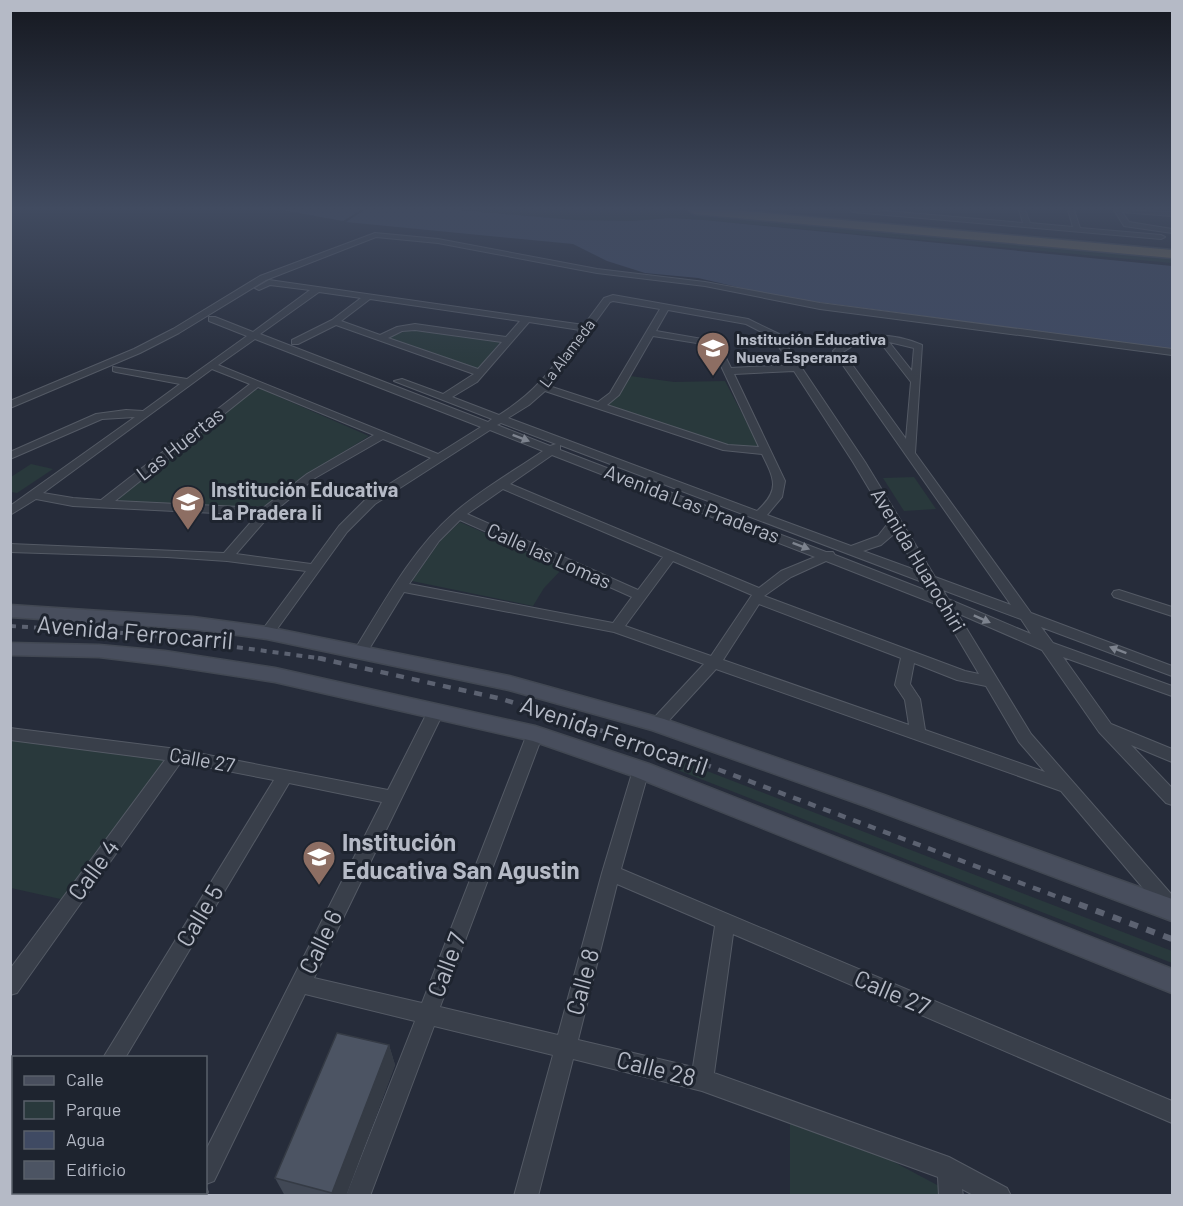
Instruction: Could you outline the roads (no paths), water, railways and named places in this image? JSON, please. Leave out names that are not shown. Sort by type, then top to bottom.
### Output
[{"type":"street","points":[[10,405],[137,351],[176,331],[262,278],[293,266]]},
{"type":"street","points":[[575,266],[705,284],[820,306],[1173,352]]},
{"type":"street","points":[[10,414],[116,369],[216,316],[268,282],[585,328]]},
{"type":"street","points":[[10,512],[317,289]]},
{"type":"street","points":[[296,342],[335,322],[368,297]]},
{"type":"street","name":"Avenida Huarochiri","points":[[613,298],[747,322],[776,336],[896,521],[941,601],[1025,738],[1173,909]]},
{"type":"street","name":"La Alameda","points":[[267,633],[343,529],[370,501],[525,403],[543,387],[607,300],[613,298]]},
{"type":"street","points":[[600,405],[614,395],[666,306]]},
{"type":"street","name":"Avenida Las Praderas","points":[[216,316],[488,425],[941,601],[1048,647],[1173,691]]},
{"type":"street","points":[[444,398],[474,380],[526,320]]},
{"type":"street","points":[[335,322],[480,373]]},
{"type":"street","points":[[380,338],[400,329],[415,327],[508,340]]},
{"type":"street","name":"Avenida Las Praderas","points":[[257,332],[296,342],[1173,671]]},
{"type":"street","points":[[650,333],[713,346],[719,352],[781,487],[778,498],[759,516]]},
{"type":"street","points":[[910,453],[919,347],[884,340],[856,340],[842,346],[838,351],[910,453],[1048,647],[1105,728],[1173,798]]},
{"type":"street","points":[[884,340],[916,382]]},
{"type":"street","points":[[210,366],[437,457]]},
{"type":"street","points":[[728,371],[796,368]]},
{"type":"street","points":[[116,369],[188,382]]},
{"type":"street","name":"Las Huertas","points":[[103,504],[257,383]]},
{"type":"street","points":[[543,387],[727,448],[766,451]]},
{"type":"street","points":[[10,456],[100,416],[126,413],[145,414]]},
{"type":"street","points":[[227,557],[266,512],[311,476],[381,435]]},
{"type":"street","points":[[362,651],[400,588],[435,538],[458,515],[563,442]]},
{"type":"street","points":[[502,485],[758,596],[962,676],[991,682]]},
{"type":"street","points":[[34,495],[103,504],[266,512]]},
{"type":"street","name":"Calle las Lomas","points":[[458,515],[640,596]]},
{"type":"street","points":[[657,724],[715,661],[758,596],[786,574],[825,556],[885,539],[892,531],[896,521]]},
{"type":"street","points":[[10,548],[167,553],[227,557],[313,568]]},
{"type":"street","points":[[616,628],[670,556]]},
{"type":"street","points":[[400,588],[616,628],[1069,787]]},
{"type":"street","points":[[1119,594],[1173,612]]},
{"type":"street","name":"Avenida Ferrocarril","points":[[10,611],[193,623],[267,633],[508,683],[657,724],[1173,909]]},
{"type":"street","name":"Avenida Ferrocarril","points":[[10,649],[99,651],[165,658],[274,675],[535,734],[641,770],[1173,981]]},
{"type":"street","points":[[909,656],[902,685],[912,699],[918,734]]},
{"type":"street","name":"Calle 6","points":[[207,1171],[436,711]]},
{"type":"street","points":[[1105,728],[1173,756]]},
{"type":"street","name":"Calle 27","points":[[10,734],[177,755],[392,797]]},
{"type":"street","name":"Calle 7","points":[[358,1196],[535,734]]},
{"type":"street","name":"Calle 4","points":[[10,986],[16,968],[177,755]]},
{"type":"street","name":"Calle 8","points":[[527,1195],[611,873],[641,770]]},
{"type":"street","name":"Calle 5","points":[[114,1056],[286,775]]},
{"type":"street","name":"Calle 27","points":[[611,873],[1173,1112]]},
{"type":"street","points":[[702,1080],[725,921]]},
{"type":"street","name":"Calle 28","points":[[301,984],[702,1080],[949,1169],[999,1196]]},
{"type":"street","points":[[949,1169],[951,1196]]},
{"type":"water","points":[[624,266],[1172,266],[1172,349],[780,297],[698,278],[645,273]]},
{"type":"railway","points":[[10,626],[139,634],[319,658]]},
{"type":"railway","points":[[319,658],[325,659]]},
{"type":"railway","points":[[319,658],[502,699],[693,760],[1066,900]]},
{"type":"railway","points":[[1062,898],[1172,939]]},
{"type":"place","name":"Institución Educativa Nueva Esperanza","points":[[713,377]]},
{"type":"place","name":"Institución Educativa La Pradera Ii","points":[[188,531]]},
{"type":"place","name":"Institución Educativa San Agustin","points":[[319,886]]}]
